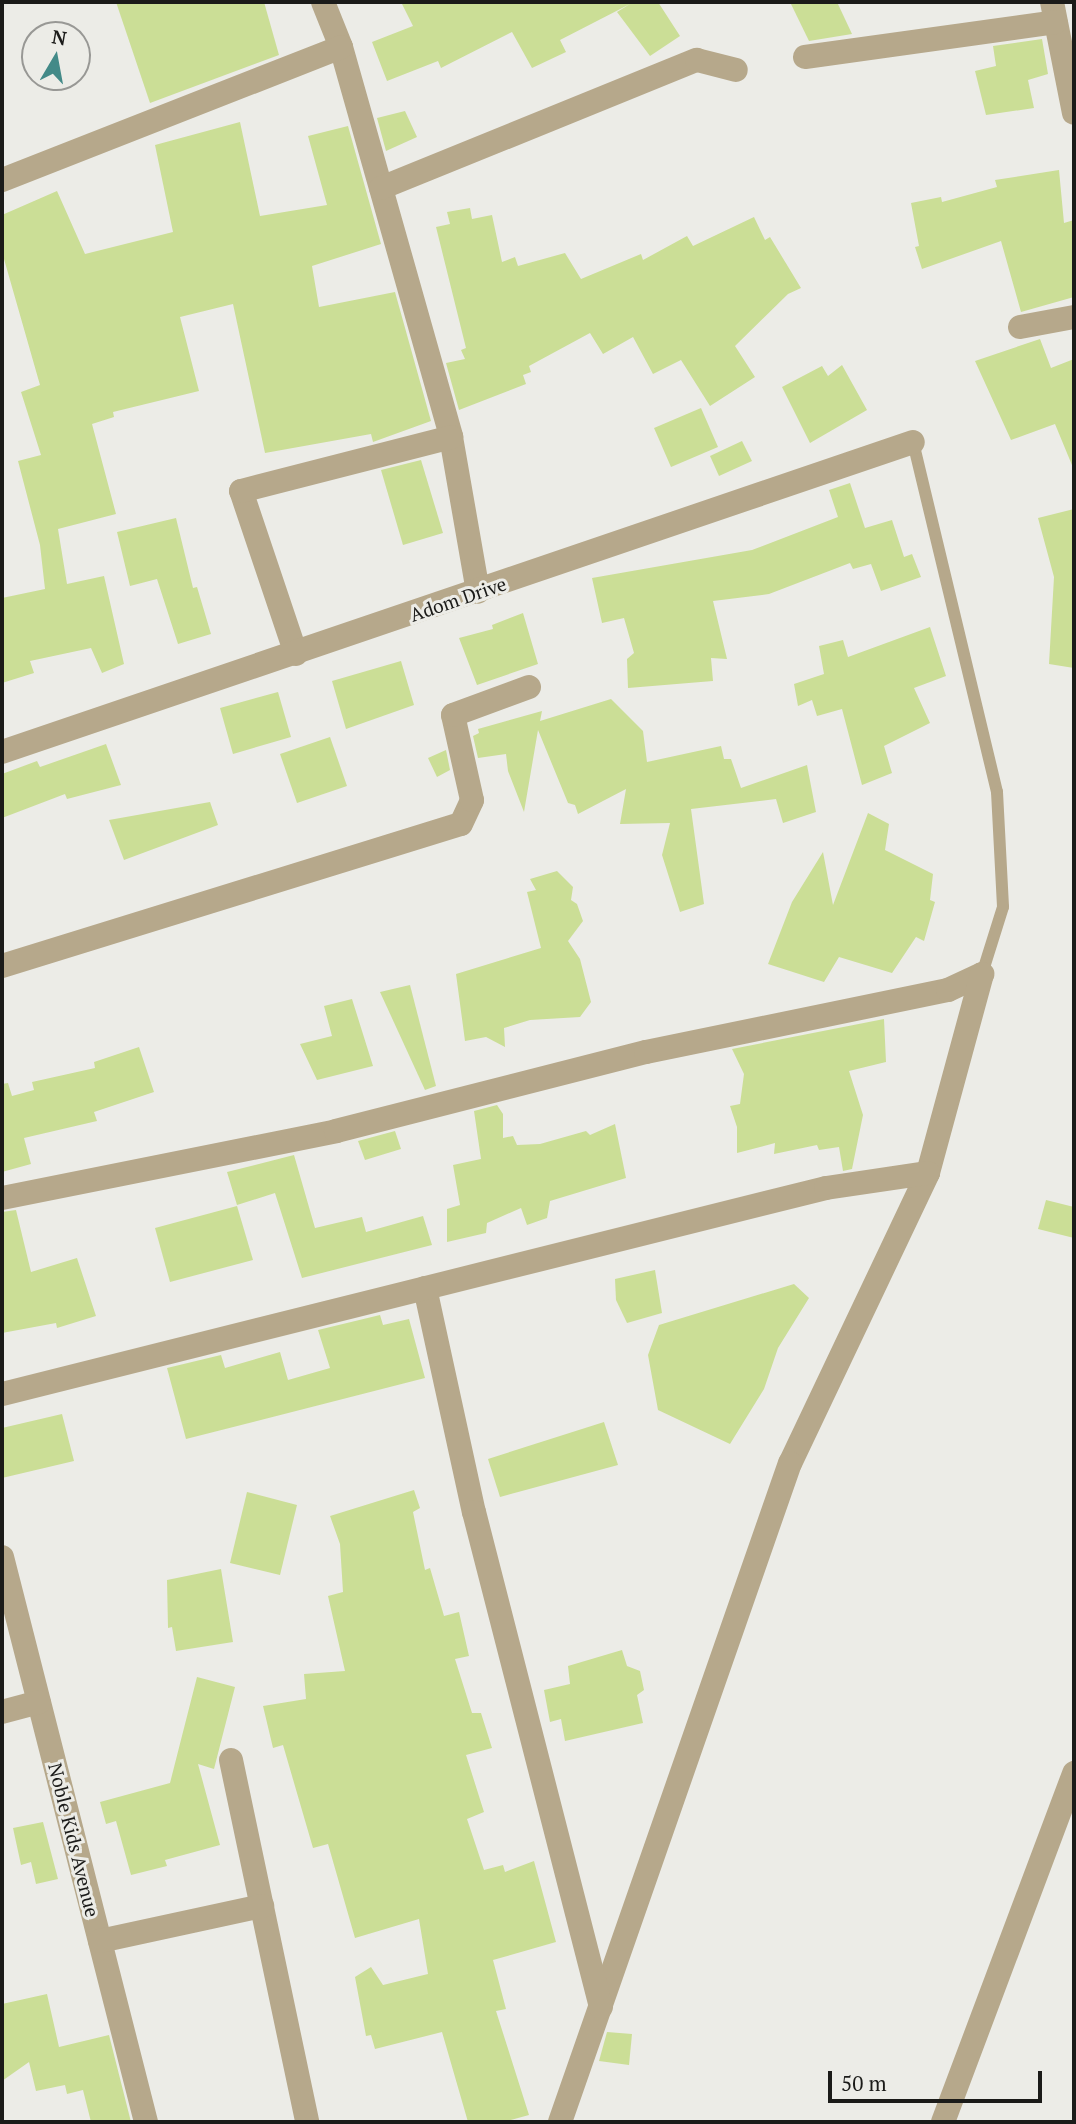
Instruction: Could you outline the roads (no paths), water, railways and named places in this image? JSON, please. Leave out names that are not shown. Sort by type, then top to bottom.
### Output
[{"type":"street","points":[[323,2],[341,47],[451,437],[478,592]]},
{"type":"street","points":[[805,57],[1054,12],[1074,113]]},
{"type":"street","points":[[2,180],[341,47]]},
{"type":"street","points":[[381,188],[697,60],[737,70]]},
{"type":"street","points":[[1020,327],[1074,317]]},
{"type":"street","points":[[296,654],[241,491],[451,437]]},
{"type":"street","name":"Adom Drive","points":[[2,752],[913,442]]},
{"type":"street","points":[[2,966],[461,824],[472,800],[453,715],[529,687]]},
{"type":"street","points":[[560,2122],[790,1463],[928,1172],[982,974]]},
{"type":"street","points":[[2,1198],[336,1130],[659,1049],[948,989],[982,974]]},
{"type":"street","points":[[2,1394],[826,1188],[928,1172]]},
{"type":"street","points":[[425,1288],[474,1512],[601,2007]]},
{"type":"street","name":"Noble Kids Avenue","points":[[2,1557],[146,2122]]},
{"type":"street","points":[[2,1712],[39,1702]]},
{"type":"street","points":[[232,1760],[307,2122]]},
{"type":"street","points":[[943,2122],[1074,1773]]},
{"type":"street","points":[[100,1941],[262,1906]]},
{"type":"lane","points":[[913,442],[997,792],[1003,907],[982,974]]}]
